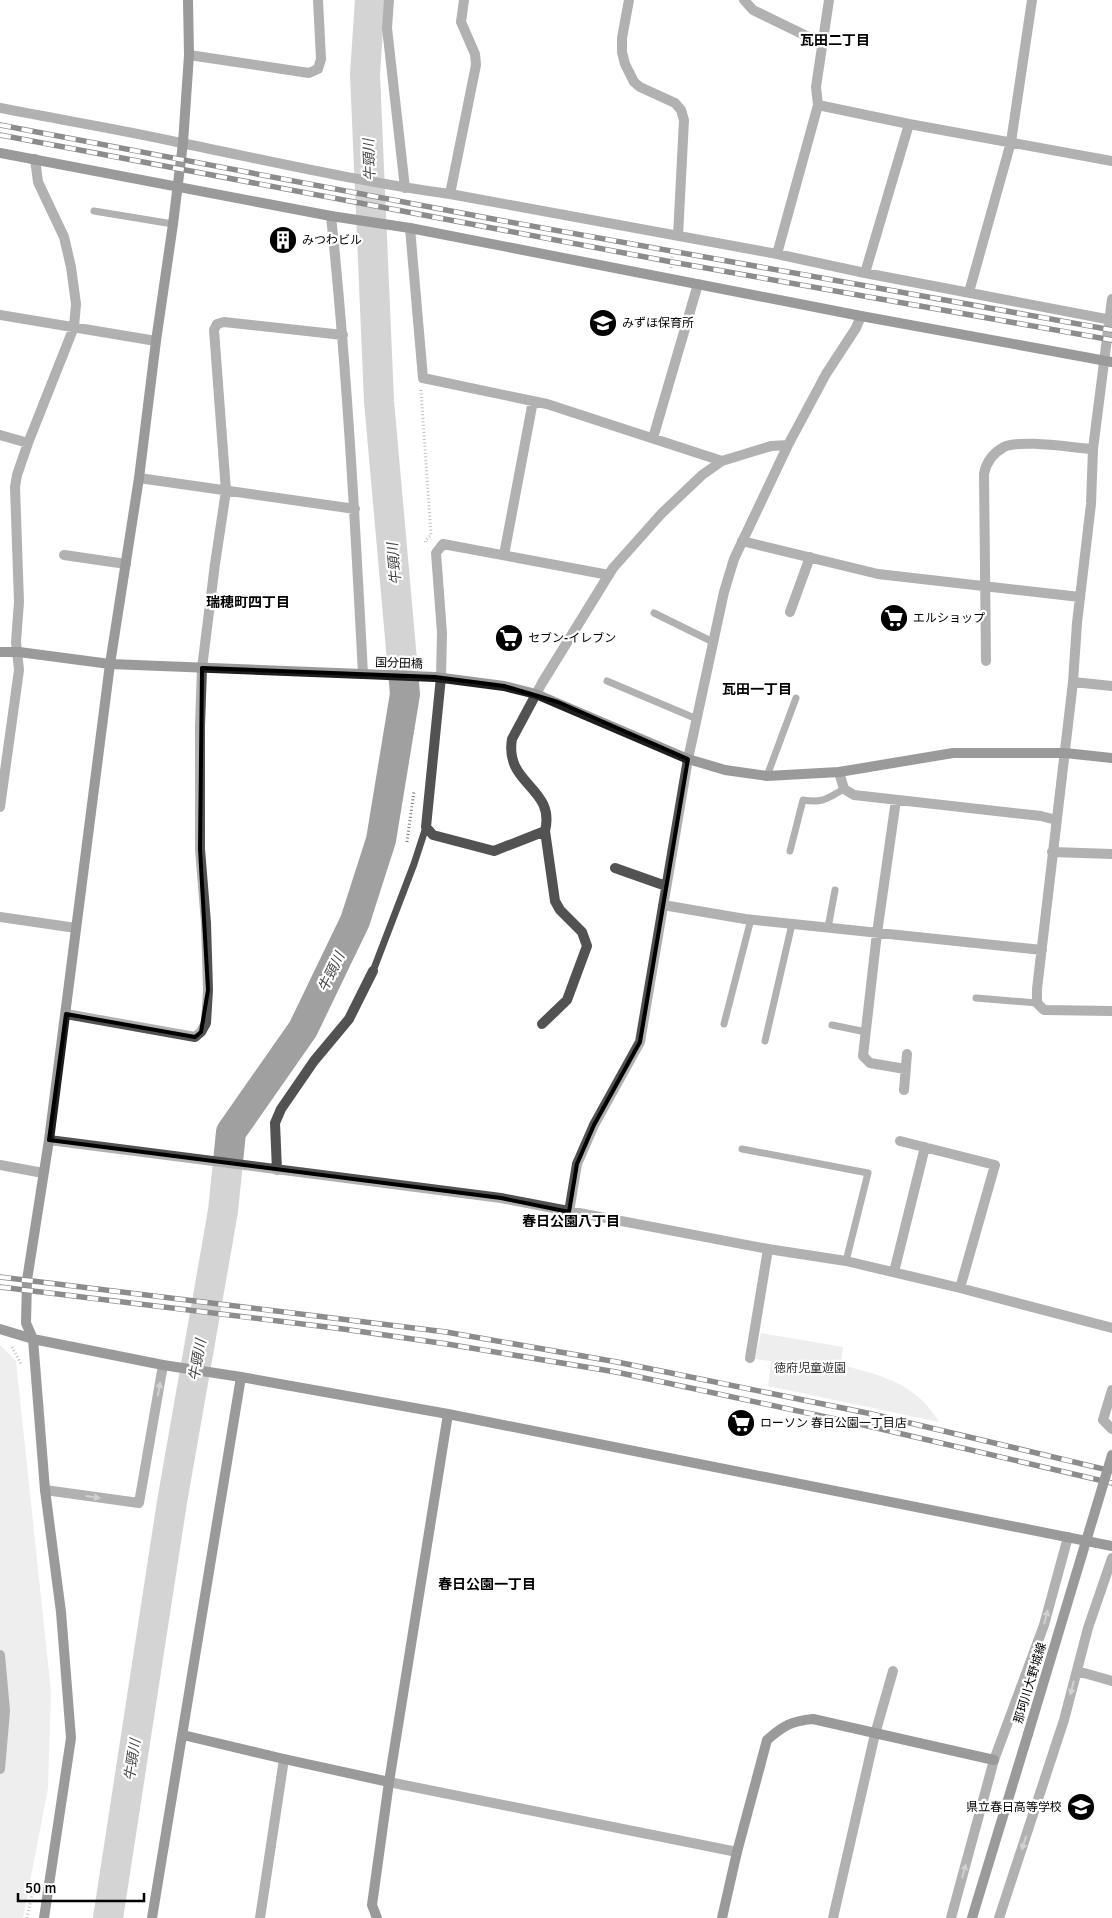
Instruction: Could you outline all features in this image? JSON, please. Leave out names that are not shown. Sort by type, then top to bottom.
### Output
[{"type":"street","points":[[44,1918],[71,1738],[60,1612],[45,1490],[33,1339],[26,1323],[27,1280],[49,1140],[110,664],[139,478],[178,187],[189,54],[188,0]]},
{"type":"street","points":[[189,54],[309,73],[318,69],[321,60],[318,0]]},
{"type":"street","points":[[389,0],[387,28],[405,188]]},
{"type":"street","points":[[450,194],[476,65],[475,54],[461,22],[464,0]]},
{"type":"street","points":[[629,0],[622,38],[622,52],[625,64],[634,82],[640,87],[675,103],[681,110],[684,120],[676,236]]},
{"type":"street","points":[[744,0],[753,10],[823,44]]},
{"type":"street","points":[[777,254],[818,105],[816,87],[829,0]]},
{"type":"street","points":[[969,292],[1012,142],[1032,0]]},
{"type":"street","points":[[818,105],[909,124],[1112,161]]},
{"type":"street","points":[[0,108],[183,143],[330,174],[777,254],[866,273],[1111,319]]},
{"type":"street","points":[[866,273],[909,124]]},
{"type":"street","points":[[0,153],[331,216],[410,228],[861,316],[1108,361]]},
{"type":"street","points":[[0,807],[19,670],[16,642],[19,602],[17,475],[74,328],[76,304],[71,267],[64,236],[38,182],[36,159]]},
{"type":"street","points":[[331,216],[343,335],[355,509],[363,674]]},
{"type":"street","points":[[410,228],[423,378],[556,406],[722,461]]},
{"type":"street","points":[[653,438],[698,284]]},
{"type":"street","points":[[1112,299],[1108,361],[1093,450],[1091,504],[1080,597],[1073,682],[1052,852],[1037,1003],[1044,1010],[1112,1011]]},
{"type":"street","points":[[0,315],[156,341]]},
{"type":"street","points":[[569,1212],[577,1164],[594,1125],[640,1042],[688,759],[724,592],[742,541],[788,445],[826,374],[856,328],[861,316]]},
{"type":"street","points":[[66,1014],[195,1037],[201,1032],[206,1023],[208,971],[200,849],[202,668],[226,491],[214,330],[217,324],[224,322],[343,335]]},
{"type":"street","points":[[504,555],[533,401]]},
{"type":"street","points":[[0,435],[28,443]]},
{"type":"street","points":[[986,661],[984,474],[986,464],[1004,447],[1017,444],[1093,450]]},
{"type":"street","points":[[542,1024],[567,1000],[587,946],[582,932],[560,910],[555,901],[544,832],[547,821],[546,808],[518,772],[512,760],[510,749],[512,739],[536,694],[609,575],[662,514],[702,474],[722,461],[771,446],[788,445]]},
{"type":"street","points":[[139,478],[355,509]]},
{"type":"street","points":[[742,541],[878,574],[1080,597]]},
{"type":"street","points":[[544,832],[494,851],[433,835],[426,826],[442,633],[436,553],[443,544],[609,575]]},
{"type":"street","points":[[64,555],[126,564]]},
{"type":"street","points":[[790,612],[810,557]]},
{"type":"street","name":"国分田橋","points":[[0,652],[18,652],[110,664],[438,677],[504,686],[536,694],[688,759],[725,770],[767,776],[839,772],[953,753],[1065,753],[1112,758]]},
{"type":"street","points":[[1073,682],[1112,686]]},
{"type":"street","points":[[839,772],[844,789],[854,796],[1041,816],[1056,820]]},
{"type":"street","points":[[896,800],[877,933],[864,1056],[870,1063],[906,1069]]},
{"type":"street","points":[[1052,852],[1112,854]]},
{"type":"street","points":[[614,868],[666,886]]},
{"type":"street","points":[[663,905],[792,924],[1042,950]]},
{"type":"street","points":[[0,917],[76,928]]},
{"type":"street","points":[[277,1170],[275,1124],[280,1109],[314,1061],[349,1019],[374,970]]},
{"type":"street","points":[[904,1090],[907,1054]]},
{"type":"street","points":[[49,1140],[501,1198],[768,1249],[846,1261],[960,1288],[1112,1328]]},
{"type":"street","points":[[900,1141],[995,1165],[960,1288]]},
{"type":"street","points":[[894,1272],[925,1147]]},
{"type":"street","points":[[0,1165],[43,1173]]},
{"type":"street","points":[[750,1358],[768,1249]]},
{"type":"street","points":[[0,1329],[33,1339],[163,1365],[448,1414],[1112,1546]]},
{"type":"street","points":[[45,1490],[139,1503],[163,1365]]},
{"type":"street","points":[[152,1918],[240,1377]]},
{"type":"street","points":[[1112,1390],[1103,1420],[1112,1429]]},
{"type":"street","points":[[377,1918],[372,1905],[389,1782],[448,1414]]},
{"type":"street","name":"那珂川大野城線","points":[[972,1918],[1112,1455]]},
{"type":"street","points":[[951,1918],[994,1760],[1044,1625],[1068,1537]]},
{"type":"street","points":[[999,1918],[1064,1720],[1088,1628],[1112,1558]]},
{"type":"street","points":[[0,1655],[5,1711],[0,1769]]},
{"type":"street","points":[[833,1918],[875,1734],[893,1671]]},
{"type":"street","points":[[1077,1671],[1112,1681]]},
{"type":"street","points":[[722,1918],[737,1852],[767,1740],[779,1729],[796,1720],[813,1719],[994,1760]]},
{"type":"street","points":[[183,1735],[389,1782],[737,1852]]},
{"type":"street","points":[[260,1918],[284,1759]]},
{"type":"lane","points":[[94,211],[173,224]]},
{"type":"lane","points":[[654,613],[713,642]]},
{"type":"lane","points":[[607,681],[697,720]]},
{"type":"lane","points":[[767,776],[796,698]]},
{"type":"lane","points":[[790,852],[802,800],[823,801],[844,789]]},
{"type":"lane","points":[[374,970],[414,864],[426,826]]},
{"type":"lane","points":[[828,928],[835,890]]},
{"type":"lane","points":[[724,1024],[751,919]]},
{"type":"lane","points":[[765,1042],[792,924]]},
{"type":"lane","points":[[976,998],[1037,1003]]},
{"type":"lane","points":[[832,1025],[866,1032]]},
{"type":"lane","points":[[742,1149],[868,1173],[846,1261]]},
{"type":"path","points":[[670,278],[676,236]]},
{"type":"path","points":[[423,378],[421,387],[431,535],[426,541],[426,550]]},
{"type":"path","points":[[414,864],[405,855],[415,789]]},
{"type":"path","points":[[6,1344],[12,1346],[22,1366]]},
{"type":"path","points":[[28,1918],[34,1881]]},
{"type":"highlighted area","points":[[202,668],[435,677],[504,686],[558,702],[688,759],[640,1042],[594,1125],[577,1164],[569,1212],[501,1198],[49,1140],[66,1014],[195,1037],[201,1032],[208,990],[200,849]]},
{"type":"green space","name":"徳府児童遊園","points":[[761,1333],[843,1347],[841,1365],[884,1377],[908,1389],[920,1398],[939,1422],[768,1386],[771,1361],[755,1359]]},
{"type":"green space","points":[[0,1345],[16,1361],[51,1692],[48,1788],[23,1918],[0,1918]]},
{"type":"waterway","name":"牛頸川","points":[[108,1918],[172,1502],[223,1211],[231,1132],[303,1029],[355,921],[381,840],[405,694],[379,401],[365,74],[370,0]]},
{"type":"railway","points":[[0,125],[493,219],[1112,330]]},
{"type":"railway","points":[[0,135],[672,262],[1112,340]]},
{"type":"railway","points":[[0,1277],[446,1332],[617,1362],[872,1414],[1112,1471]]},
{"type":"railway","points":[[0,1287],[343,1329],[616,1372],[868,1426],[1112,1483]]},
{"type":"place","name":"みつわビル","points":[[283,240]]},
{"type":"place","name":"みずほ保育所","points":[[603,323]]},
{"type":"place","name":"エルショップ","points":[[894,618]]},
{"type":"place","name":"セブン-イレブン","points":[[509,638]]},
{"type":"place","name":"ローソン 春日公園一丁目店","points":[[741,1423]]},
{"type":"place","name":"県立春日高等学校","points":[[1081,1807]]},
{"type":"district","name":"瓦田二丁目","points":[[835,40]]},
{"type":"district","name":"瑞穂町四丁目","points":[[248,602]]},
{"type":"district","name":"瓦田一丁目","points":[[757,689]]},
{"type":"district","name":"春日公園八丁目","points":[[571,1221]]},
{"type":"district","name":"春日公園一丁目","points":[[487,1584]]}]
